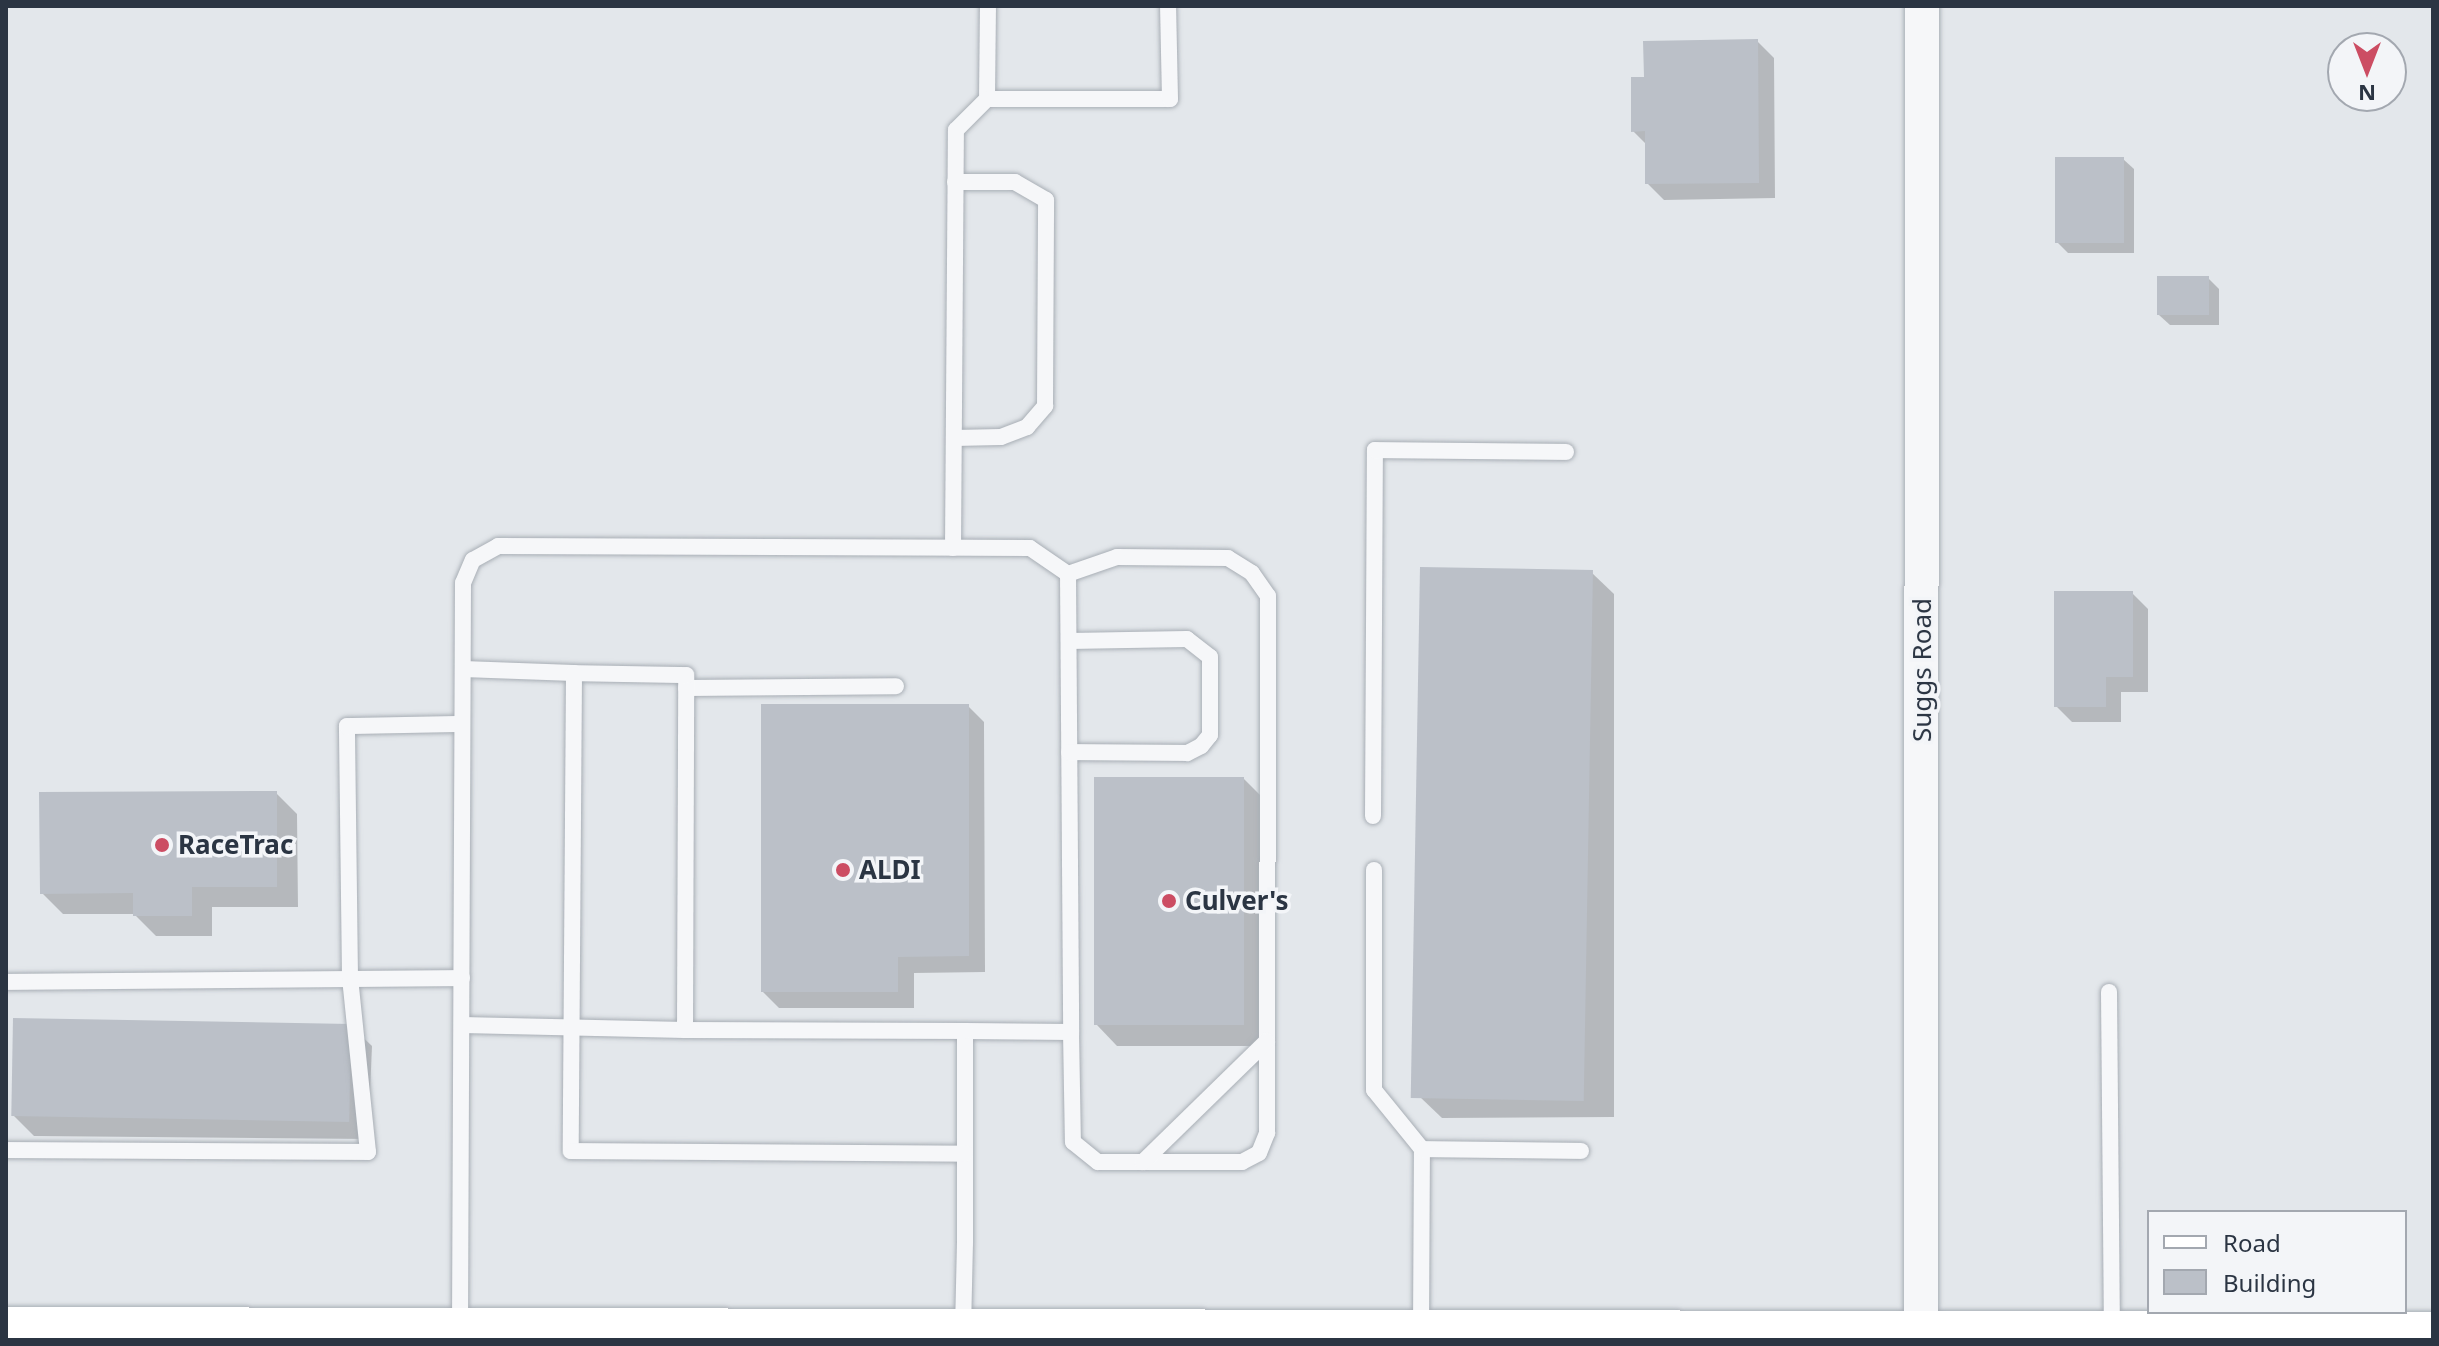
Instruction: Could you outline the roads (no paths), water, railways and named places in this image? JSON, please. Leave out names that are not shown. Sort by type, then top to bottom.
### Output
[{"type":"main road","points":[[6,1329],[460,1335],[963,1331],[1919,1337],[2112,1333],[2227,1337],[2433,1334]]},
{"type":"street","name":"Suggs Road","points":[[1919,1337],[1922,6]]},
{"type":"lane","points":[[953,548],[956,130],[987,99],[988,6]]},
{"type":"lane","points":[[987,99],[1170,99],[1168,6]]},
{"type":"lane","points":[[954,438],[1001,437],[1027,427],[1045,406],[1046,200],[1015,182],[955,182]]},
{"type":"lane","points":[[1373,816],[1375,450],[1566,452]]},
{"type":"lane","points":[[460,1335],[463,583],[473,560],[498,546],[1030,548],[1068,574]]},
{"type":"lane","points":[[1117,557],[1228,558],[1252,573],[1268,596],[1267,1133],[1259,1153],[1242,1162],[1143,1162],[1083,1154],[1073,1142],[1068,574],[1117,557]]},
{"type":"lane","points":[[1069,641],[1187,639],[1210,657],[1210,735],[1201,746],[1187,753],[1069,752]]},
{"type":"lane","points":[[463,669],[686,675],[685,1030]]},
{"type":"lane","points":[[574,673],[571,1151],[965,1154]]},
{"type":"lane","points":[[686,688],[896,686]]},
{"type":"lane","points":[[6,1150],[368,1152],[350,978],[347,726],[462,724]]},
{"type":"lane","points":[[1374,870],[1374,1090],[1422,1149],[1421,1332]]},
{"type":"lane","points":[[6,982],[462,978]]},
{"type":"lane","points":[[2109,992],[2112,1333]]},
{"type":"lane","points":[[462,1025],[685,1030],[1071,1032]]},
{"type":"lane","points":[[963,1331],[965,1031]]},
{"type":"lane","points":[[1143,1162],[1267,1041]]},
{"type":"lane","points":[[1422,1149],[1581,1151]]},
{"type":"place","name":"RaceTrac","points":[[162,845]]},
{"type":"place","name":"ALDI","points":[[843,870]]},
{"type":"place","name":"Culver's","points":[[1169,901]]}]
